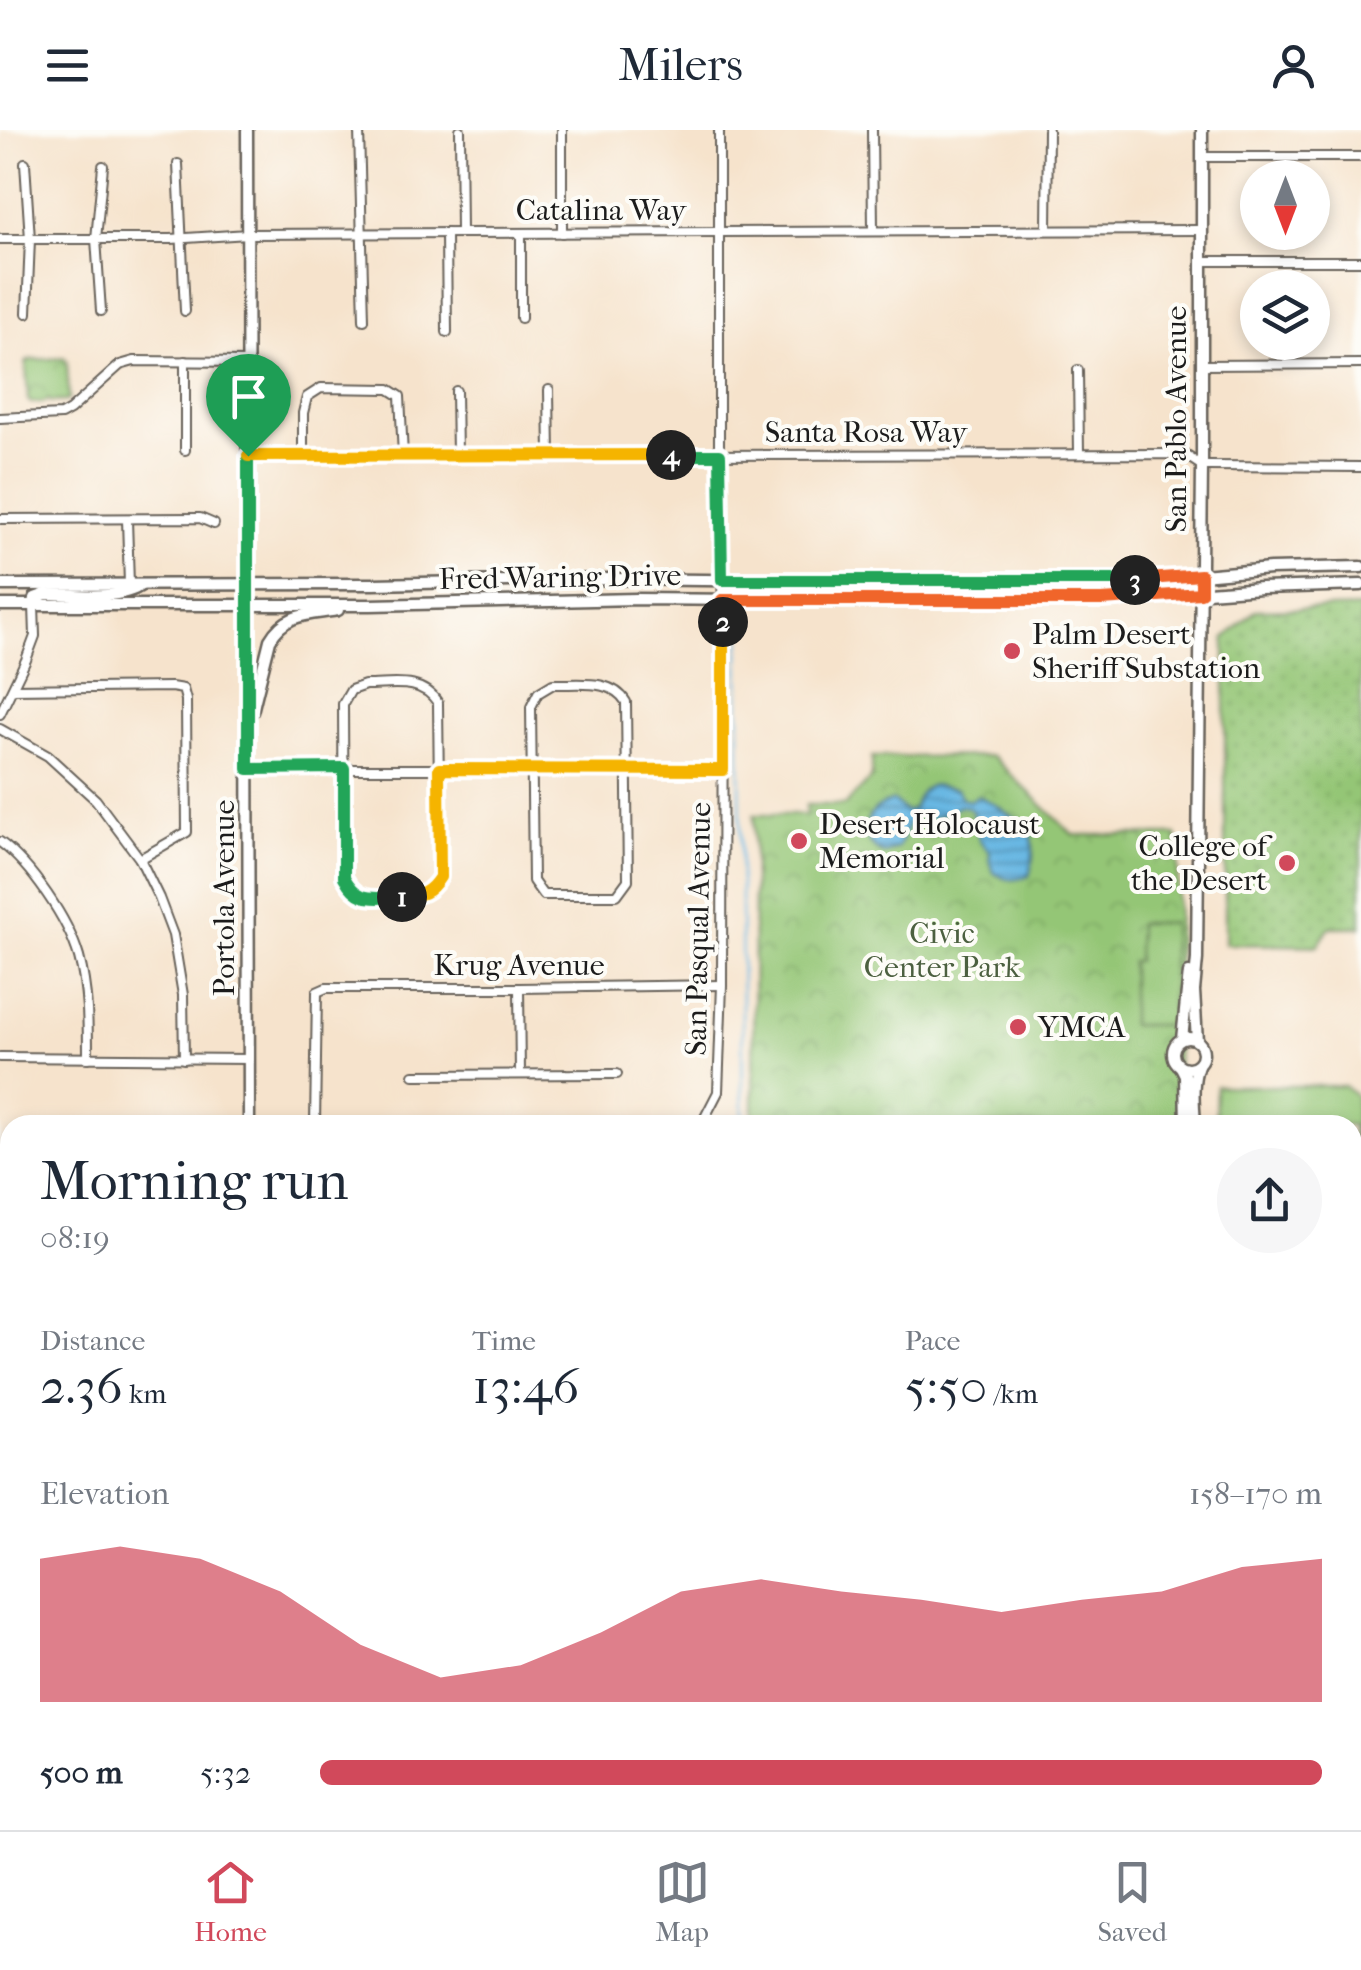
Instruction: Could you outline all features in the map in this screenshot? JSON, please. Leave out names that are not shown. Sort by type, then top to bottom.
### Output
[{"type":"main road","name":"Portola Avenue","points":[[247,130],[250,1115]]},
{"type":"main road","name":"San Pablo Avenue","points":[[1182,1039],[1195,948],[1202,130]]},
{"type":"main road","name":"Fred Waring Drive","points":[[0,585],[609,579],[1127,580],[1270,568],[1361,567]]},
{"type":"main road","points":[[34,605],[35,598],[46,594],[122,594],[142,585]]},
{"type":"main road","name":"Fred Waring Drive","points":[[0,605],[371,605],[636,599],[1102,600],[1303,585],[1361,585]]},
{"type":"main road","points":[[248,728],[270,640],[283,623],[371,605]]},
{"type":"main road","name":"San Pablo Avenue","points":[[1195,948],[1197,1040]]},
{"type":"main road","points":[[1186,1115],[1186,1075],[1174,1060],[1173,1050],[1182,1039],[1192,1038],[1204,1053],[1194,1075],[1194,1115]]},
{"type":"main road","points":[[1181,1067],[1198,1065]]},
{"type":"street","points":[[359,130],[364,320]]},
{"type":"street","points":[[460,130],[461,233]]},
{"type":"street","points":[[562,130],[562,233]]},
{"type":"street","name":"San Pasqual Avenue","points":[[706,1115],[718,1092],[722,984],[718,130]]},
{"type":"street","points":[[872,130],[873,230]]},
{"type":"street","points":[[1047,230],[1048,130]]},
{"type":"street","points":[[1202,157],[1361,157]]},
{"type":"street","points":[[24,163],[30,239],[27,314]]},
{"type":"street","points":[[178,164],[185,311]]},
{"type":"street","points":[[101,311],[96,239],[102,166]]},
{"type":"street","name":"Catalina Way","points":[[0,239],[361,233],[1202,230]]},
{"type":"street","points":[[446,233],[447,332]]},
{"type":"street","points":[[521,233],[521,318]]},
{"type":"street","points":[[1202,261],[1361,261]]},
{"type":"street","points":[[184,450],[186,360]]},
{"type":"street","points":[[0,418],[61,415],[120,364],[248,362]]},
{"type":"street","points":[[1202,365],[1361,364]]},
{"type":"street","points":[[1078,370],[1079,454]]},
{"type":"street","points":[[304,456],[302,413],[306,397],[320,388],[389,389],[400,396],[403,456]]},
{"type":"street","points":[[549,390],[550,456]]},
{"type":"street","points":[[456,391],[456,456]]},
{"type":"street","name":"Santa Rosa Way","points":[[248,456],[1184,454],[1202,466],[1361,467]]},
{"type":"street","points":[[127,518],[129,585]]},
{"type":"street","points":[[0,519],[200,518],[214,524]]},
{"type":"street","points":[[0,714],[35,636],[34,605]]},
{"type":"street","points":[[553,684],[608,686],[620,691],[626,702],[628,880],[618,895],[543,895],[534,881],[532,770],[532,707],[538,693],[553,684]]},
{"type":"street","points":[[417,685],[430,691],[438,703],[439,769],[440,877],[432,890],[419,896],[365,898],[352,891],[344,877],[344,768],[343,704],[352,690],[417,685]]},
{"type":"street","points":[[13,689],[183,689],[187,715],[187,832],[140,859]]},
{"type":"street","points":[[0,729],[48,756],[96,800],[140,859],[173,935],[184,994],[184,1059]]},
{"type":"street","points":[[248,769],[723,770]]},
{"type":"street","points":[[0,842],[13,852],[42,889],[64,922],[78,955],[87,1003],[88,1058]]},
{"type":"street","name":"Krug Avenue","points":[[315,1115],[317,992],[326,988],[722,984]]},
{"type":"street","points":[[519,988],[520,1073]]},
{"type":"street","points":[[0,1057],[250,1059]]},
{"type":"street","points":[[414,1075],[616,1074]]},
{"type":"green space","points":[[64,358],[69,399],[31,403],[26,363]]},
{"type":"green space","points":[[1361,607],[1361,927],[1330,927],[1318,946],[1225,944],[1225,638],[1256,610]]},
{"type":"green space","name":"Civic Center Park","points":[[992,756],[1073,835],[1176,835],[1177,1115],[753,1115],[754,815],[806,815],[806,805],[845,805],[872,777],[872,757]]},
{"type":"green space","points":[[1138,923],[1172,923],[1172,1025],[1131,1025],[1131,961],[1137,961]]},
{"type":"green space","points":[[1216,1086],[1344,1086],[1356,1096],[1356,1115],[1215,1115]]},
{"type":"water","points":[[933,785],[957,789],[969,801],[978,796],[1027,825],[1033,847],[1029,876],[1011,879],[994,873],[990,852],[979,839],[968,807],[960,806],[926,819],[915,815],[898,847],[884,854],[874,848],[866,832],[876,809],[893,801],[906,812],[913,809],[922,791]]},
{"type":"waterway","points":[[743,1115],[739,655],[744,611]]},
{"type":"place","name":"Palm Desert Sheriff Substation","points":[[1012,651]]},
{"type":"place","name":"Desert Holocaust Memorial","points":[[799,841]]},
{"type":"place","name":"College of the Desert","points":[[1287,863]]},
{"type":"place","name":"YMCA","points":[[1018,1027]]},
{"type":"route","points":[[720,455],[722,580],[1144,580],[1201,575],[1201,593],[1102,600],[722,600],[723,770],[439,769],[440,877],[432,890],[419,896],[365,898],[352,891],[344,877],[344,768],[248,769],[248,456],[720,455]]}]
